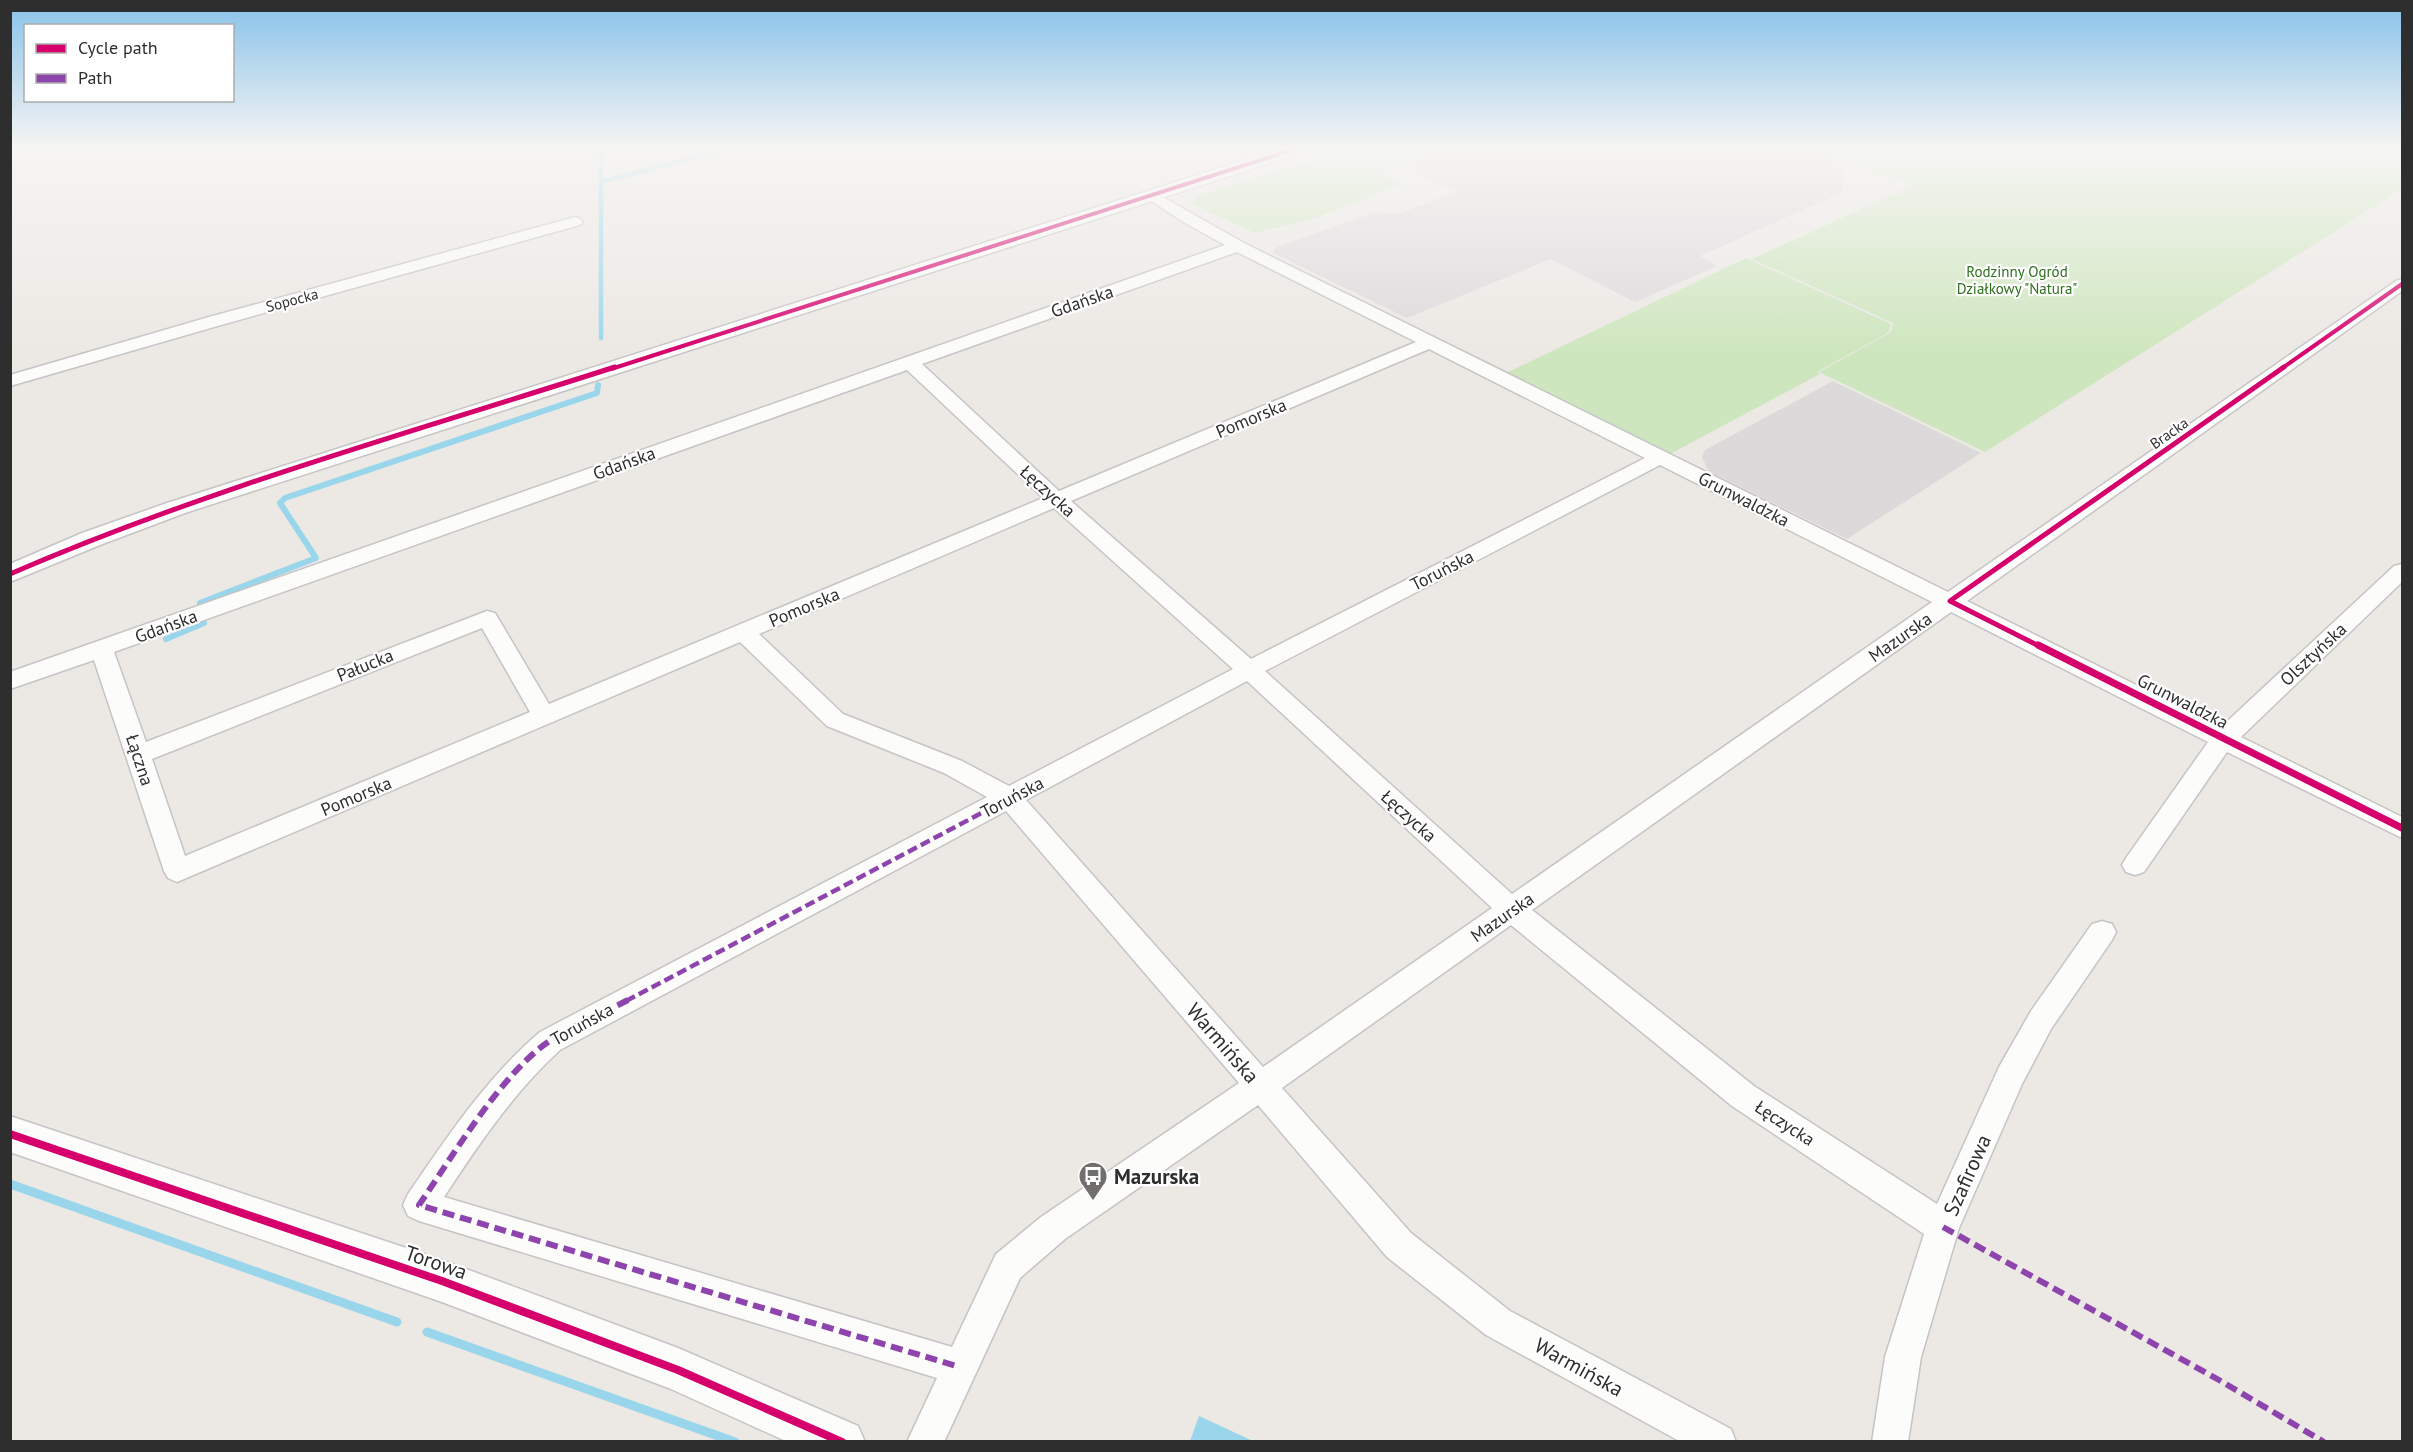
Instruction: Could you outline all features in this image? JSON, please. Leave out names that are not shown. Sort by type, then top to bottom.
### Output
[{"type":"street","points":[[10,574],[91,539],[186,505],[1081,218]]},
{"type":"street","name":"Grunwaldzka","points":[[1187,218],[1238,246],[2403,828]]},
{"type":"street","name":"Sopocka","points":[[10,381],[215,321],[575,222]]},
{"type":"street","name":"Gdańska","points":[[10,681],[1238,246]]},
{"type":"street","name":"Bracka","points":[[1950,601],[2403,284]]},
{"type":"street","name":"Pomorska","points":[[177,871],[1430,342]]},
{"type":"street","name":"Łęczycka","points":[[909,362],[1057,500],[1250,670],[1512,910],[1743,1096],[1943,1227]]},
{"type":"street","name":"Toruńska","points":[[960,1367],[419,1205],[491,1101],[529,1058],[550,1041],[1250,670],[1661,457]]},
{"type":"street","name":"Olsztyńska","points":[[2224,738],[2403,571]]},
{"type":"street","name":"Mazurska","points":[[925,1442],[1008,1266],[1053,1228],[1512,910],[1950,601]]},
{"type":"street","name":"Pałucka","points":[[138,755],[486,618],[544,717]]},
{"type":"street","name":"Warmińska","points":[[743,632],[835,720],[952,767],[1010,798],[1399,1245],[1436,1276],[1498,1323],[1718,1442]]},
{"type":"street","name":"Łączna","points":[[102,649],[177,871]]},
{"type":"street","points":[[2135,865],[2224,738]]},
{"type":"street","name":"Szafirowa","points":[[1890,1442],[1903,1357],[1943,1227],[2020,1058],[2041,1020],[2102,932]]},
{"type":"street","name":"Torowa","points":[[10,1134],[442,1281],[678,1370],[842,1442]]},
{"type":"shaded area","points":[[1359,218],[1785,218],[1700,256],[1717,266],[1635,302],[1551,259],[1407,318],[1273,253],[1277,247]]},
{"type":"shaded area","points":[[1833,381],[1981,453],[1847,539],[1708,471],[1702,456],[1705,450]]},
{"type":"green space","points":[[1222,218],[1315,218],[1255,233]]},
{"type":"green space","name":"Rodzinny Ogród Działkowy \"Natura\"","points":[[1842,218],[2356,218],[1985,452],[1819,372],[1891,332],[1893,323],[1752,259]]},
{"type":"green space","points":[[1746,258],[1891,324],[1889,332],[1817,372],[1820,374],[1670,454],[1506,373]]},
{"type":"water","points":[[1199,1416],[1253,1441],[1190,1441]]},
{"type":"waterway","points":[[601,218],[601,338]]},
{"type":"waterway","points":[[200,603],[316,558],[280,503],[285,498],[597,393],[598,385]]},
{"type":"waterway","points":[[166,639],[204,623]]},
{"type":"waterway","points":[[10,1184],[397,1322]]},
{"type":"waterway","points":[[427,1332],[735,1442]]},
{"type":"marked path","points":[[960,1367],[419,1205],[495,1097],[530,1058],[550,1041],[1010,798]]},
{"type":"marked path","points":[[1943,1227],[2219,1380],[2324,1442]]},
{"type":"cycle path","points":[[10,574],[91,539],[176,508],[1081,218]]},
{"type":"cycle path","points":[[2402,284],[1950,601],[2402,828]]},
{"type":"cycle path","points":[[10,1134],[442,1281],[678,1370],[842,1442]]},
{"type":"place","name":"Mazurska","points":[[1093,1202]]}]
